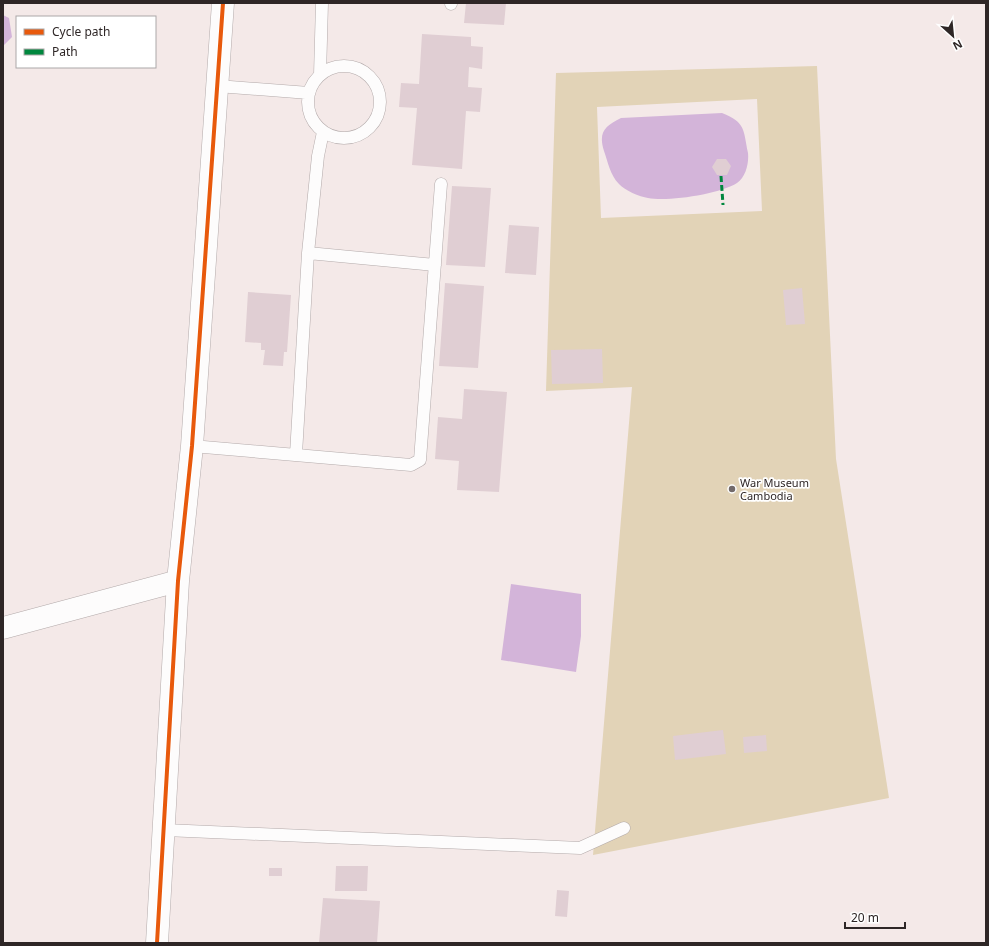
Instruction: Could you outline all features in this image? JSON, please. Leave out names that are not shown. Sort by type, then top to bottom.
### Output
[{"type":"street","points":[[157,943],[165,830],[178,582],[192,446],[223,3]]},
{"type":"street","points":[[3,628],[178,582]]},
{"type":"lane","points":[[320,75],[322,3]]},
{"type":"lane","points":[[348,66],[362,70],[373,80],[380,93],[380,108],[375,121],[365,132],[352,138],[337,138],[323,132],[315,125],[310,115],[308,104],[309,94],[313,83],[320,75],[333,68],[348,66]]},
{"type":"lane","points":[[217,86],[309,94]]},
{"type":"lane","points":[[296,454],[308,253],[318,156],[323,132]]},
{"type":"lane","points":[[192,446],[411,465],[420,460],[441,184]]},
{"type":"lane","points":[[308,253],[435,265]]},
{"type":"lane","points":[[165,830],[580,848],[624,828]]},
{"type":"shaded area","points":[[3,15],[9,18],[12,37],[3,46]]},
{"type":"shaded area","name":"War Museum Cambodia","points":[[817,66],[836,459],[889,798],[593,855],[632,387],[546,391],[556,73]],"holes":[[[757,99],[762,211],[601,218],[597,107]]]},
{"type":"shaded area","points":[[722,113],[735,120],[744,132],[748,161],[745,174],[737,183],[719,191],[707,194],[680,198],[657,199],[637,195],[628,191],[613,177],[604,151],[602,139],[604,130],[615,121],[621,118]]},
{"type":"shaded area","points":[[511,584],[581,594],[581,636],[576,672],[501,660]]},
{"type":"building","points":[[466,3],[506,3],[504,25],[464,23]]},
{"type":"building","points":[[422,34],[471,37],[471,46],[483,47],[482,69],[469,67],[468,87],[482,88],[480,112],[466,111],[462,169],[412,165],[417,108],[399,107],[401,83],[419,84]]},
{"type":"building","points":[[717,159],[726,159],[731,166],[727,175],[717,175],[712,167]]},
{"type":"building","points":[[452,186],[491,188],[485,267],[446,265]]},
{"type":"building","points":[[509,225],[539,227],[536,275],[505,273]]},
{"type":"building","points":[[445,283],[484,286],[478,368],[439,366]]},
{"type":"building","points":[[802,288],[805,324],[786,325],[783,290]]},
{"type":"building","points":[[248,292],[291,295],[287,352],[284,352],[283,366],[263,365],[265,350],[261,350],[261,343],[245,342]]},
{"type":"building","points":[[602,349],[603,383],[552,384],[551,350]]},
{"type":"building","points":[[464,389],[507,392],[499,492],[457,490],[459,461],[435,459],[438,417],[462,419]]},
{"type":"building","points":[[723,730],[726,754],[675,760],[673,736]]},
{"type":"building","points":[[766,735],[767,751],[744,753],[743,737]]},
{"type":"building","points":[[336,866],[368,866],[367,891],[335,891]]},
{"type":"building","points":[[269,868],[282,868],[282,876],[269,876]]},
{"type":"building","points":[[557,890],[569,891],[567,917],[555,916]]},
{"type":"building","points":[[323,898],[380,901],[377,943],[319,943]]},
{"type":"marked path","points":[[721,176],[723,205]]},
{"type":"cycle path","points":[[157,943],[178,581],[192,446],[223,3]]},
{"type":"place","name":"War Museum Cambodia","points":[[732,489]]}]
